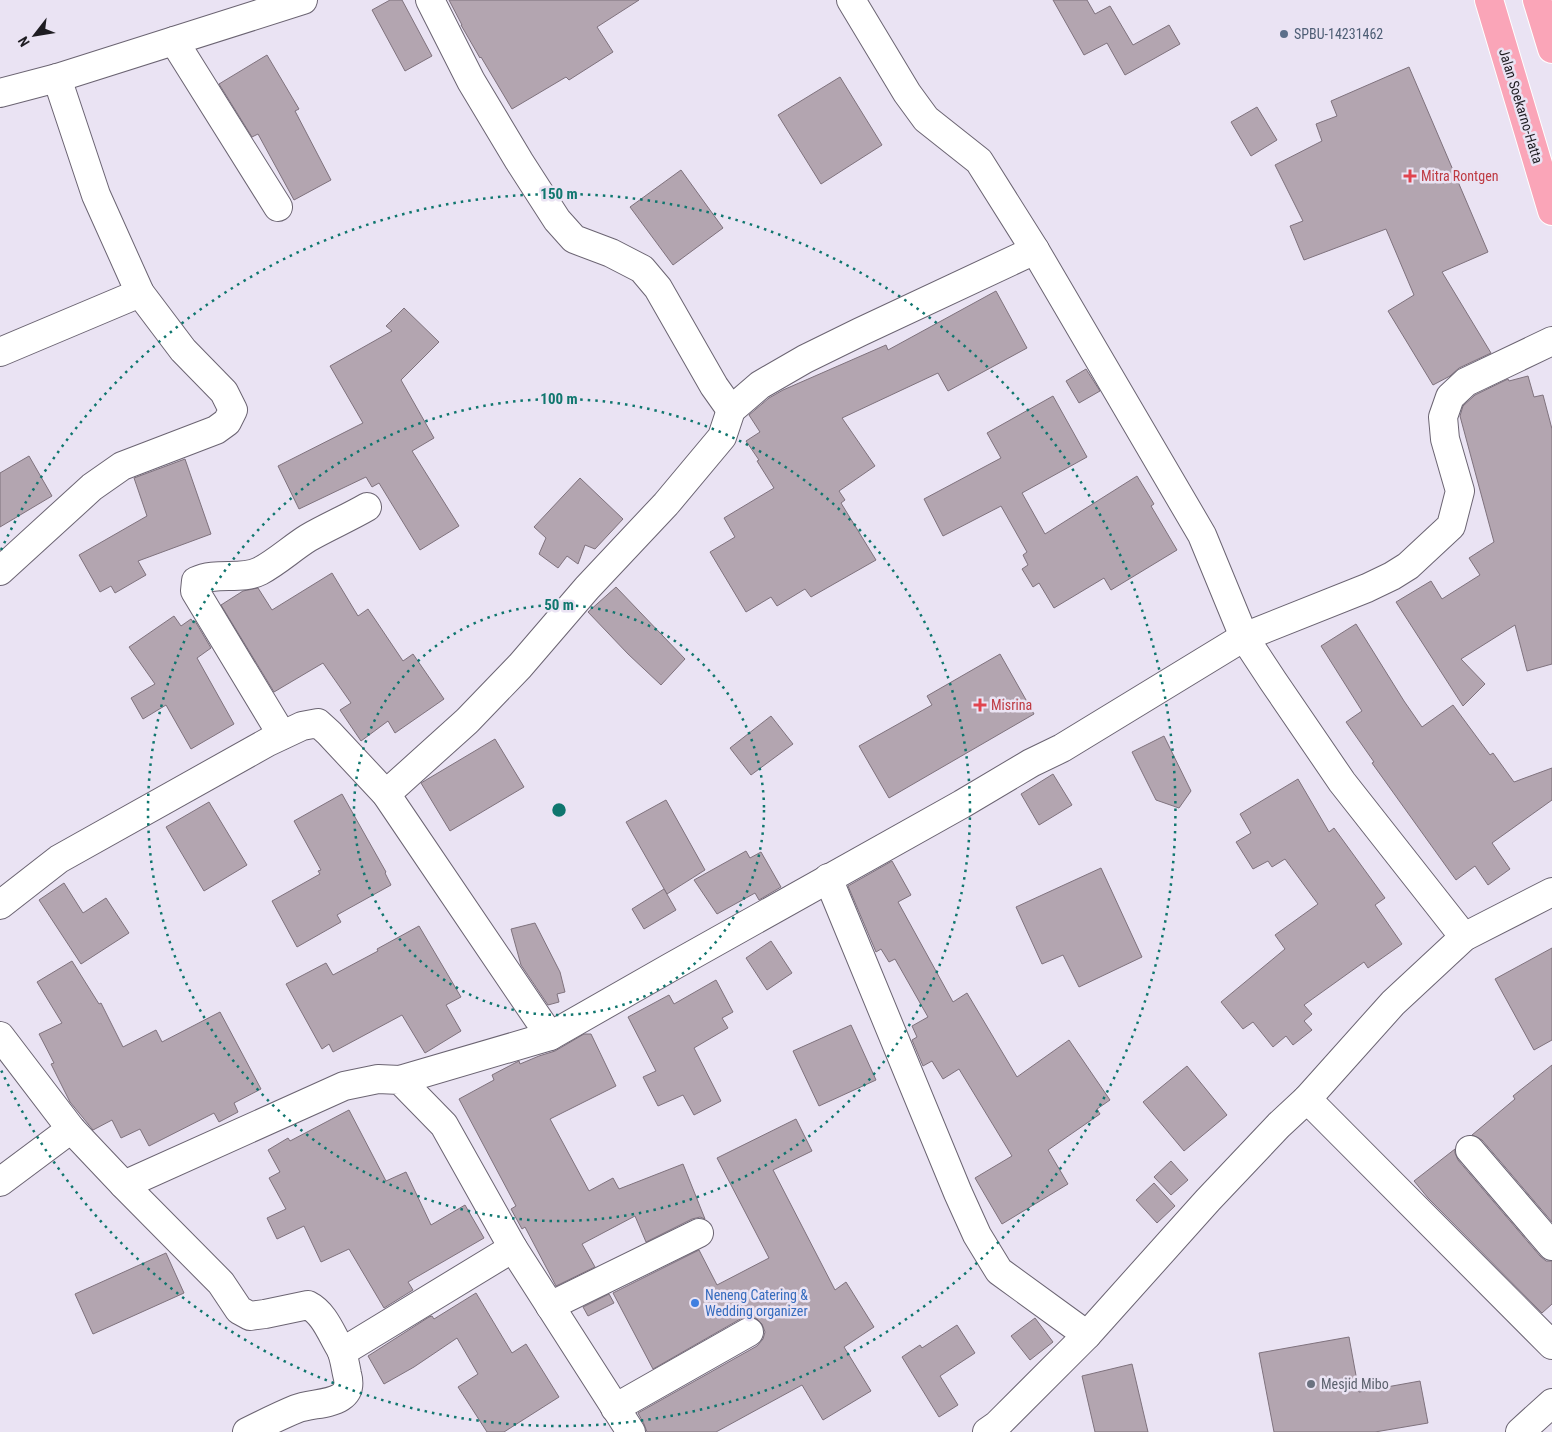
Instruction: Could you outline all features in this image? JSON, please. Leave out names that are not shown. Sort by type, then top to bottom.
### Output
[{"type":"highway","name":"Jalan Soekarno-Hatta","points":[[1489,0],[1552,211]]},
{"type":"highway","points":[[1538,0],[1552,49]]},
{"type":"street","points":[[0,94],[57,78],[302,0]]},
{"type":"street","points":[[430,0],[471,81],[557,220],[574,238],[611,253],[642,269],[658,288],[714,386],[730,410]]},
{"type":"street","points":[[858,2],[908,93],[926,118],[979,161],[1035,250],[1202,535],[1244,637],[1342,782],[1464,937]]},
{"type":"street","points":[[174,41],[278,207]]},
{"type":"street","points":[[0,572],[92,487],[122,466],[216,430],[227,422],[233,410],[224,392],[183,350],[140,293],[96,195],[57,78]]},
{"type":"street","points":[[386,794],[467,721],[520,666],[587,588],[666,504],[722,437],[730,410],[760,385],[805,359],[1035,250]]},
{"type":"street","points":[[0,352],[140,293]]},
{"type":"street","points":[[124,1185],[344,1086],[378,1079],[400,1080],[550,1036],[962,804],[1030,763],[1062,748],[1244,637],[1367,588],[1392,576],[1408,566],[1451,526],[1460,491],[1445,439],[1444,417],[1450,398],[1466,382],[1552,341]]},
{"type":"street","points":[[282,735],[195,591],[196,581],[203,578],[228,575],[243,576],[259,571],[309,538],[367,508]]},
{"type":"street","points":[[0,905],[59,859],[268,742],[302,726],[318,723],[386,794],[550,1036]]},
{"type":"street","points":[[828,878],[954,1184],[977,1235],[998,1271],[1087,1335]]},
{"type":"street","points":[[987,1432],[997,1425],[1087,1335],[1208,1200],[1307,1098],[1393,1003],[1464,937],[1552,892]]},
{"type":"street","points":[[0,1036],[71,1129],[221,1283],[239,1310],[250,1316],[308,1305],[317,1310],[342,1352],[350,1383],[348,1391],[342,1396],[325,1403],[298,1408],[247,1432]]},
{"type":"street","points":[[400,1080],[444,1125],[513,1248],[631,1432]]},
{"type":"street","points":[[1307,1098],[1552,1345]]},
{"type":"street","points":[[0,1182],[71,1129]]},
{"type":"street","points":[[1470,1150],[1552,1246]]},
{"type":"street","points":[[550,1306],[699,1233]]},
{"type":"street","points":[[342,1352],[513,1248]]},
{"type":"street","points":[[615,1408],[749,1332]]},
{"type":"street","points":[[1520,1432],[1552,1403]]},
{"type":"building","points":[[390,0],[402,0],[432,56],[405,71],[372,10]]},
{"type":"building","points":[[449,0],[639,0],[597,27],[613,52],[569,80],[566,77],[512,109],[480,58]]},
{"type":"building","points":[[1053,0],[1087,0],[1095,14],[1110,6],[1133,45],[1169,25],[1180,44],[1125,75],[1107,43],[1084,55]]},
{"type":"building","points":[[267,55],[299,109],[295,111],[331,180],[294,200],[258,134],[252,137],[219,84]]},
{"type":"building","points":[[1409,67],[1488,252],[1442,272],[1491,353],[1459,368],[1450,376],[1433,385],[1388,311],[1414,295],[1386,229],[1304,260],[1290,226],[1303,221],[1275,165],[1322,141],[1316,124],[1337,116],[1331,101]]},
{"type":"building","points":[[840,77],[882,145],[821,184],[778,115]]},
{"type":"building","points":[[1257,107],[1277,140],[1251,156],[1231,122]]},
{"type":"building","points":[[681,170],[723,228],[673,265],[630,207]]},
{"type":"building","points":[[996,291],[1027,348],[948,391],[938,373],[842,418],[875,466],[839,491],[845,500],[841,503],[876,560],[811,597],[805,589],[777,606],[771,597],[746,612],[710,552],[735,537],[724,518],[774,488],[746,441],[760,432],[749,415],[769,398],[783,390],[886,345],[888,350]]},
{"type":"building","points":[[404,308],[439,342],[401,380],[434,438],[412,451],[459,526],[420,550],[379,483],[372,487],[366,477],[299,509],[278,466],[363,423],[330,366],[392,331],[386,326]]},
{"type":"building","points":[[1086,369],[1100,391],[1079,403],[1066,381]]},
{"type":"building","points":[[1528,376],[1534,397],[1543,395],[1552,429],[1552,664],[1527,671],[1515,625],[1461,659],[1485,684],[1463,706],[1396,602],[1431,581],[1442,599],[1480,575],[1469,558],[1494,542],[1460,416],[1463,406],[1475,395],[1508,379],[1509,381]]},
{"type":"building","points":[[1053,396],[1087,457],[1022,493],[1045,534],[1137,476],[1154,504],[1151,506],[1177,550],[1111,590],[1104,578],[1054,608],[1039,583],[1033,587],[1022,569],[1028,565],[1023,555],[1027,552],[1001,506],[943,536],[924,499],[1001,458],[987,433]]},
{"type":"building","points":[[29,456],[52,496],[0,527],[0,473]]},
{"type":"building","points":[[185,459],[211,534],[138,561],[146,575],[115,593],[111,586],[100,592],[79,555],[147,516],[134,478]]},
{"type":"building","points":[[580,478],[623,519],[595,549],[585,545],[578,564],[567,556],[558,568],[539,554],[546,538],[534,527]]},
{"type":"building","points":[[332,573],[358,616],[368,609],[403,661],[413,654],[444,699],[395,733],[388,721],[361,741],[340,710],[351,703],[323,663],[274,692],[221,605],[243,591],[258,588],[272,610]]},
{"type":"building","points":[[616,587],[685,659],[661,685],[588,612]]},
{"type":"building","points":[[174,616],[181,626],[191,619],[193,622],[195,621],[211,648],[197,658],[234,724],[191,749],[166,705],[143,719],[131,698],[155,684],[129,647]]},
{"type":"building","points":[[1356,624],[1422,727],[1453,705],[1490,755],[1493,753],[1514,782],[1552,768],[1552,800],[1492,843],[1510,869],[1488,885],[1475,866],[1456,880],[1372,763],[1374,762],[1346,722],[1362,711],[1321,646]]},
{"type":"building","points":[[1000,654],[1034,714],[889,798],[859,746],[932,705],[927,696]]},
{"type":"building","points":[[771,716],[793,744],[751,775],[730,748]]},
{"type":"building","points":[[1164,736],[1191,791],[1179,808],[1156,800],[1132,752]]},
{"type":"building","points":[[495,739],[524,787],[450,831],[421,783]]},
{"type":"building","points":[[1053,774],[1072,805],[1039,825],[1021,794]]},
{"type":"building","points":[[1298,779],[1329,832],[1334,828],[1385,898],[1375,905],[1402,944],[1368,968],[1364,962],[1304,1005],[1312,1014],[1304,1021],[1312,1030],[1293,1045],[1286,1036],[1273,1047],[1253,1022],[1243,1029],[1221,1002],[1285,949],[1275,935],[1318,904],[1285,859],[1272,867],[1268,861],[1253,869],[1236,842],[1251,833],[1240,814]]},
{"type":"building","points":[[342,794],[386,872],[391,885],[337,915],[341,922],[297,947],[272,901],[320,874],[318,871],[321,870],[294,821]]},
{"type":"building","points":[[666,800],[705,870],[667,894],[626,822]]},
{"type":"building","points":[[209,802],[247,865],[204,891],[166,827]]},
{"type":"building","points":[[746,851],[750,858],[761,852],[781,887],[759,900],[755,893],[717,914],[694,880]]},
{"type":"building","points":[[892,861],[911,895],[898,902],[953,1002],[967,993],[1017,1077],[1069,1040],[1110,1100],[1097,1109],[1100,1114],[1048,1150],[1068,1184],[1002,1224],[975,1178],[1012,1156],[959,1069],[943,1079],[932,1061],[923,1066],[912,1040],[917,1037],[912,1026],[928,1017],[895,959],[889,962],[881,949],[876,952],[848,886]]},
{"type":"building","points":[[1101,868],[1142,957],[1079,987],[1063,955],[1042,964],[1016,907]]},
{"type":"building","points":[[64,883],[83,913],[106,898],[129,933],[81,964],[39,900]]},
{"type":"building","points":[[664,889],[676,910],[644,929],[632,909]]},
{"type":"building","points":[[535,923],[560,972],[565,992],[557,994],[559,1002],[548,1005],[521,965],[511,929]]},
{"type":"building","points":[[419,926],[461,997],[446,1005],[461,1031],[425,1053],[402,1015],[333,1052],[329,1044],[322,1049],[286,984],[326,963],[333,975]]},
{"type":"building","points":[[771,941],[792,973],[767,990],[746,958]]},
{"type":"building","points":[[1552,948],[1552,1040],[1534,1050],[1495,979]]},
{"type":"building","points":[[72,961],[99,1004],[101,1003],[123,1047],[156,1030],[162,1042],[220,1012],[261,1089],[234,1103],[238,1112],[219,1122],[214,1113],[149,1146],[140,1129],[121,1138],[112,1120],[93,1130],[70,1102],[51,1064],[54,1063],[39,1034],[62,1023],[37,982]]},
{"type":"building","points":[[716,980],[733,1012],[722,1018],[728,1028],[694,1048],[721,1101],[694,1115],[683,1095],[658,1106],[643,1077],[656,1071],[628,1017],[669,995],[674,1004]]},
{"type":"building","points":[[851,1025],[876,1080],[819,1106],[793,1051]]},
{"type":"building","points":[[584,1034],[591,1034],[616,1086],[550,1119],[589,1191],[613,1178],[619,1189],[683,1164],[705,1219],[700,1217],[692,1219],[646,1242],[635,1216],[582,1244],[595,1267],[556,1286],[525,1227],[522,1229],[511,1209],[516,1206],[459,1099],[494,1080],[492,1075],[515,1063],[519,1061],[520,1064],[555,1051]]},
{"type":"building","points":[[1552,1065],[1552,1222],[1482,1140],[1472,1135],[1515,1099],[1513,1096]]},
{"type":"building","points":[[1187,1066],[1227,1115],[1184,1151],[1143,1102]]},
{"type":"building","points":[[349,1110],[386,1181],[406,1172],[431,1225],[465,1205],[484,1238],[408,1282],[413,1290],[384,1308],[349,1249],[321,1262],[304,1226],[277,1239],[267,1218],[286,1209],[269,1178],[280,1172],[268,1150],[288,1138],[290,1141]]},
{"type":"building","points":[[796,1119],[812,1151],[773,1170],[835,1290],[846,1282],[874,1327],[844,1347],[871,1391],[823,1420],[802,1385],[716,1432],[647,1432],[638,1413],[757,1346],[763,1339],[765,1332],[762,1324],[757,1319],[750,1316],[742,1318],[653,1369],[613,1293],[699,1250],[717,1285],[769,1258],[717,1158]]},
{"type":"building","points":[[1455,1149],[1458,1160],[1540,1256],[1546,1261],[1552,1261],[1552,1304],[1542,1313],[1428,1198],[1414,1181]]},
{"type":"building","points":[[1171,1161],[1188,1180],[1171,1195],[1154,1177]]},
{"type":"building","points":[[1154,1183],[1175,1206],[1157,1223],[1136,1200]]},
{"type":"building","points":[[166,1253],[184,1293],[93,1334],[75,1294]]},
{"type":"building","points":[[476,1293],[512,1353],[526,1344],[559,1397],[504,1432],[487,1432],[458,1387],[478,1374],[457,1338],[414,1367],[384,1384],[368,1356],[429,1317],[432,1316],[434,1319]]},
{"type":"building","points":[[609,1294],[614,1303],[588,1316],[583,1307]]},
{"type":"building","points":[[1035,1318],[1053,1342],[1030,1360],[1011,1336]]},
{"type":"building","points":[[957,1325],[975,1353],[940,1376],[958,1405],[939,1417],[902,1357],[920,1345],[922,1348]]},
{"type":"building","name":"Mesjid Mibo","points":[[1349,1337],[1359,1392],[1420,1381],[1428,1423],[1375,1432],[1274,1432],[1259,1353]]},
{"type":"building","points":[[1132,1364],[1148,1432],[1095,1432],[1082,1376]]},
{"type":"place","name":"SPBU-14231462","points":[[1284,34]]},
{"type":"place","name":"Mitra Rontgen","points":[[1410,176]]},
{"type":"place","name":"Misrina","points":[[980,705]]},
{"type":"place","name":"Neneng Catering & Wedding organizer","points":[[695,1303]]},
{"type":"place","name":"Mesjid Mibo","points":[[1311,1384]]}]
